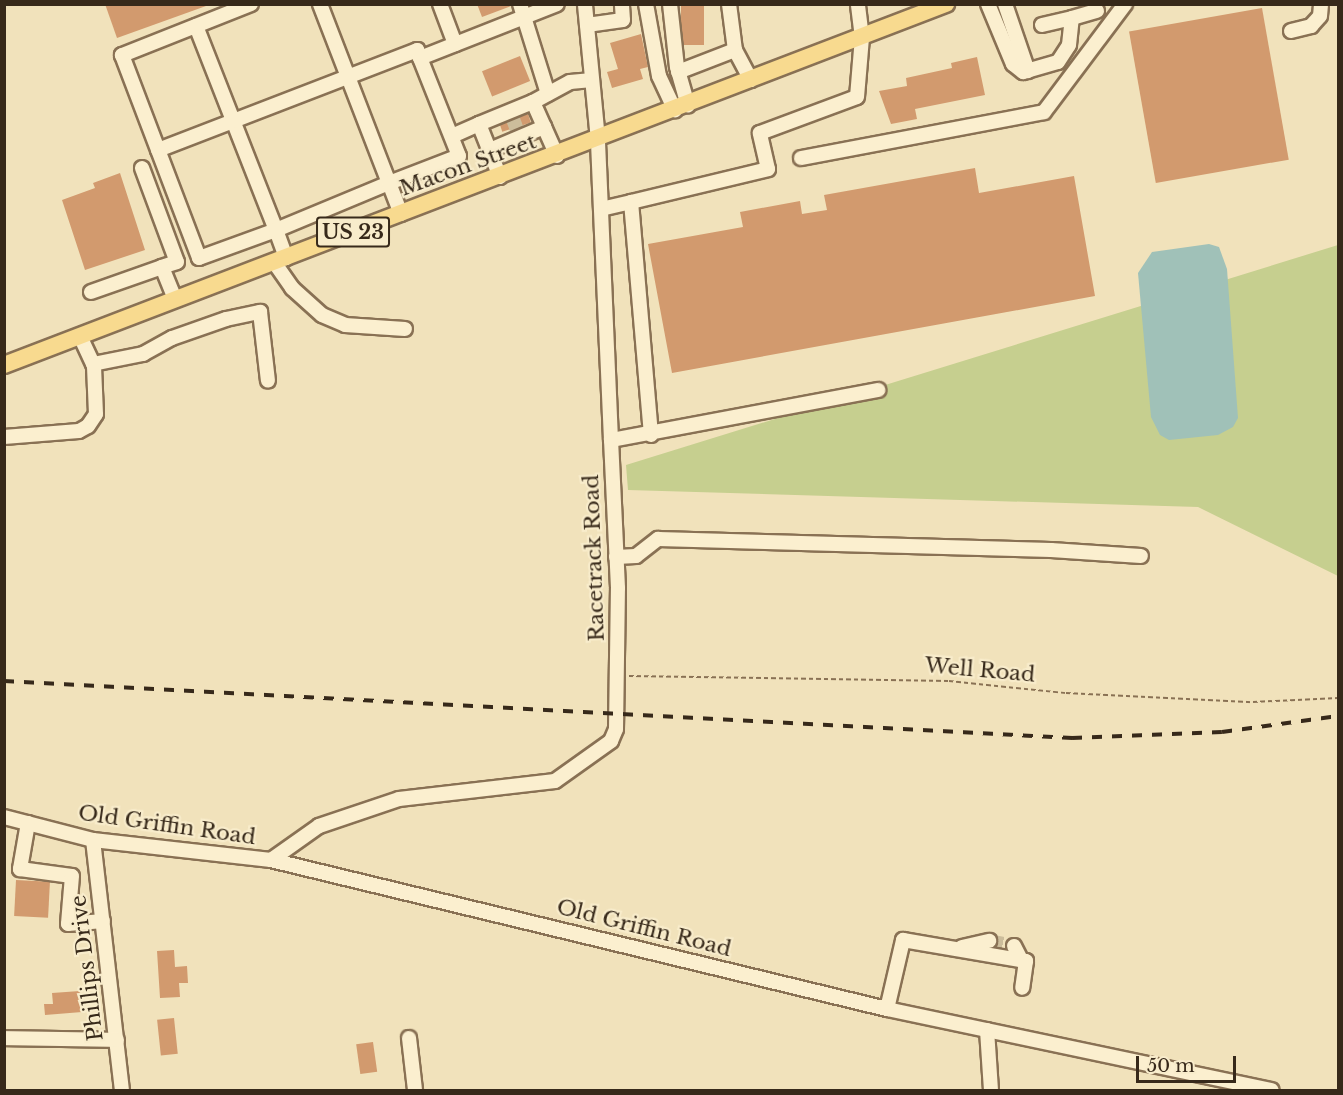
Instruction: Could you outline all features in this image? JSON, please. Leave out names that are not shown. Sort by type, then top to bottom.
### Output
[{"type":"main road","name":"Macon Street","points":[[4,364],[598,140],[946,4]]},
{"type":"street","points":[[158,150],[417,50],[459,156],[276,230],[199,258],[158,150],[122,55],[251,4]]},
{"type":"street","points":[[320,4],[401,214]]},
{"type":"street","points":[[440,4],[455,44]]},
{"type":"street","points":[[420,58],[523,11],[557,4]]},
{"type":"street","name":"Racetrack Road","points":[[271,860],[319,826],[399,799],[555,781],[611,741],[616,729],[618,676],[616,557],[598,140],[585,4]]},
{"type":"street","points":[[622,4],[623,20]]},
{"type":"street","points":[[670,4],[681,108]]},
{"type":"street","points":[[729,4],[735,50],[751,80]]},
{"type":"street","points":[[601,208],[768,169],[760,133],[857,97],[862,38],[858,4]]},
{"type":"street","points":[[988,4],[1013,64],[1019,71],[1062,58],[1069,45],[1072,18]]},
{"type":"street","points":[[1005,4],[1028,70]]},
{"type":"street","points":[[801,158],[1044,112],[1125,4]]},
{"type":"street","points":[[1291,31],[1311,26],[1320,16],[1321,4]]},
{"type":"street","points":[[587,25],[623,20],[647,10],[659,76],[681,108]]},
{"type":"street","points":[[523,11],[548,94]]},
{"type":"street","points":[[1042,25],[1097,11]]},
{"type":"street","points":[[196,26],[276,230],[280,260],[292,288],[322,315],[345,326],[405,329]]},
{"type":"street","points":[[678,72],[735,50]]},
{"type":"street","points":[[452,136],[479,124],[511,116],[570,82],[592,80]]},
{"type":"street","points":[[533,102],[556,156]]},
{"type":"street","points":[[479,124],[500,177]]},
{"type":"street","points":[[490,150],[544,127]]},
{"type":"street","points":[[91,292],[177,262],[142,168]]},
{"type":"street","points":[[631,202],[651,435]]},
{"type":"street","points":[[162,267],[175,300]]},
{"type":"street","points":[[93,364],[143,354],[172,338],[226,319],[260,312],[268,381]]},
{"type":"street","points":[[4,437],[79,431],[96,414],[93,364],[80,336]]},
{"type":"street","points":[[611,441],[878,390]]},
{"type":"street","points":[[616,557],[636,556],[658,539],[1039,550],[1140,556]]},
{"type":"street","name":"Old Griffin Road","points":[[4,817],[93,840],[271,860],[887,1009],[1272,1090]]},
{"type":"street","points":[[28,823],[20,869],[72,876],[68,924],[103,921]]},
{"type":"street","name":"Phillips Drive","points":[[93,840],[122,1090]]},
{"type":"street","points":[[887,1009],[903,940],[1024,961]]},
{"type":"street","points":[[954,948],[989,941]]},
{"type":"street","points":[[1014,946],[1024,961],[1022,988]]},
{"type":"street","points":[[987,1030],[991,1090]]},
{"type":"street","points":[[4,1038],[117,1040]]},
{"type":"street","points":[[409,1038],[415,1090]]},
{"type":"path","name":"Well Road","points":[[618,676],[949,681],[1066,693],[1253,702],[1338,698]]},
{"type":"green space","points":[[1338,245],[1338,576],[1198,507],[628,490],[626,465]]},
{"type":"water","points":[[1209,244],[1219,247],[1227,269],[1238,418],[1233,427],[1218,435],[1169,440],[1160,435],[1151,417],[1138,273],[1152,252]]},
{"type":"building","points":[[105,4],[206,4],[206,6],[117,38]]},
{"type":"building","points":[[477,4],[511,4],[511,6],[482,17]]},
{"type":"building","points":[[681,4],[704,4],[704,45],[681,45]]},
{"type":"building","points":[[1262,8],[1289,160],[1156,183],[1129,31]]},
{"type":"building","points":[[641,34],[648,67],[640,69],[643,79],[612,88],[607,72],[618,69],[610,43]]},
{"type":"building","points":[[520,56],[530,81],[492,96],[482,71]]},
{"type":"building","points":[[977,57],[985,95],[915,109],[917,119],[891,124],[879,91],[907,86],[906,78],[952,68],[951,63]]},
{"type":"building","points":[[528,114],[531,123],[502,132],[499,123]]},
{"type":"building","points":[[975,168],[979,193],[1074,176],[1095,296],[672,373],[648,244],[743,227],[740,212],[800,201],[802,214],[827,210],[824,195]]},
{"type":"building","points":[[120,173],[145,250],[85,270],[62,200],[95,188],[93,183]]},
{"type":"building","points":[[16,880],[50,882],[48,918],[14,916]]},
{"type":"building","points":[[174,950],[175,967],[187,966],[188,983],[179,983],[180,997],[160,998],[157,951]]},
{"type":"building","points":[[80,991],[82,1012],[45,1015],[44,1004],[53,1004],[52,993]]},
{"type":"building","points":[[174,1018],[178,1054],[161,1056],[157,1020]]},
{"type":"building","points":[[373,1042],[377,1072],[360,1074],[356,1044]]},
{"type":"tunnel","points":[[513,119],[518,133]]},
{"type":"tunnel","points":[[989,941],[1014,946]]},
{"type":"railway","points":[[4,681],[1072,738],[1222,732],[1338,716]]}]
